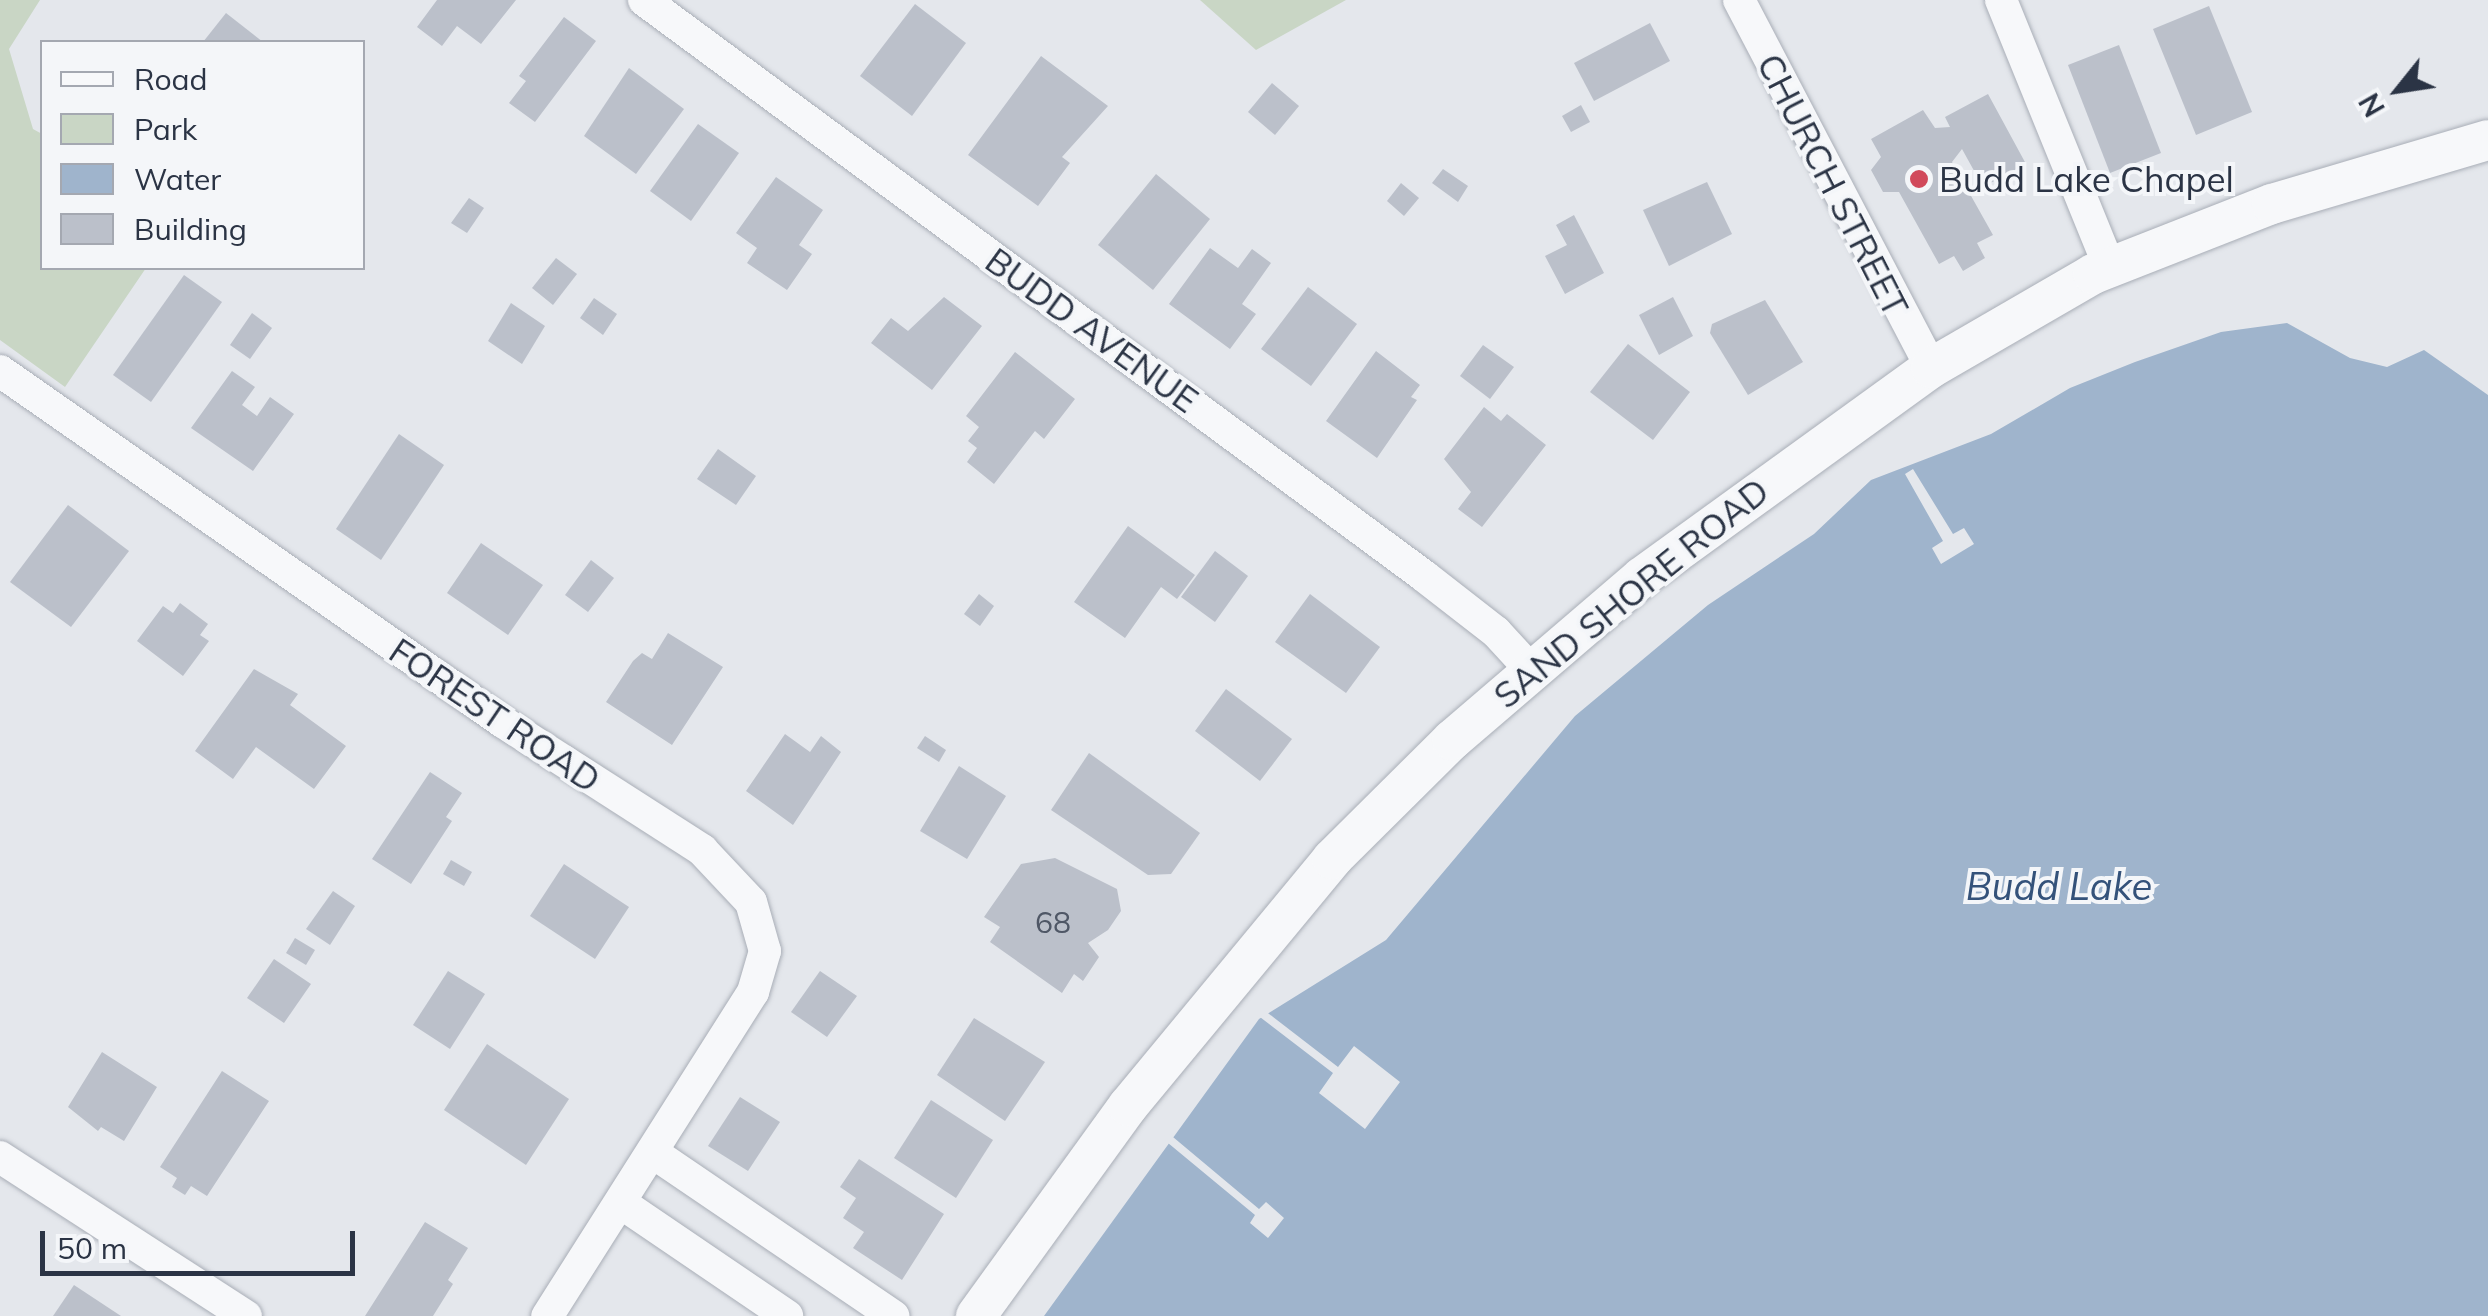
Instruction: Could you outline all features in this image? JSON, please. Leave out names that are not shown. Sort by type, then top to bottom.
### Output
[{"type":"street","name":"BUDD AVENUE","points":[[644,0],[1424,576],[1496,632],[1531,670]]},
{"type":"street","name":"CHURCH STREET","points":[[1738,0],[1931,368]]},
{"type":"street","points":[[2000,0],[2108,266]]},
{"type":"street","name":"SAND SHORE ROAD","points":[[976,1316],[1128,1106],[1243,962],[1332,859],[1531,670],[1675,552],[1931,368],[2108,266],[2272,204],[2488,140]]},
{"type":"street","name":"FOREST ROAD","points":[[0,371],[503,722],[702,850],[744,889],[764,938],[760,977],[548,1316]]},
{"type":"street","points":[[652,1152],[893,1316]]},
{"type":"street","points":[[0,1158],[246,1316]]},
{"type":"street","points":[[621,1204],[787,1316]]},
{"type":"green space","points":[[0,0],[40,0],[9,49],[33,129],[40,133],[40,270],[145,270],[65,387],[0,340]]},
{"type":"green space","points":[[1200,0],[1346,0],[1256,50]]},
{"type":"water","name":"Budd Lake","points":[[2287,323],[2350,358],[2387,367],[2424,350],[2488,395],[2488,1316],[1044,1316],[1259,1019],[1386,940],[1575,716],[1708,605],[1814,534],[1871,480],[1991,434],[2070,388],[2135,362],[2221,332]]},
{"type":"pier","points":[[1913,469],[1953,534],[1964,528],[1974,544],[1941,564],[1932,548],[1943,541],[1905,474]]},
{"type":"pier","points":[[1264,1010],[1338,1067],[1354,1046],[1400,1082],[1365,1129],[1319,1093],[1333,1073],[1256,1014]]},
{"type":"pier","points":[[1167,1132],[1259,1209],[1266,1202],[1284,1218],[1268,1238],[1250,1223],[1255,1215],[1162,1138]]},
{"type":"building","points":[[437,0],[516,0],[481,44],[457,26],[442,46],[417,27]]},
{"type":"building","points":[[915,4],[966,43],[912,116],[860,76]]},
{"type":"building","points":[[2209,6],[2252,112],[2196,135],[2153,29]]},
{"type":"building","points":[[226,13],[260,40],[205,40]]},
{"type":"building","points":[[564,17],[596,41],[535,122],[509,103],[526,81],[519,76]]},
{"type":"building","points":[[1650,23],[1670,61],[1594,101],[1574,63]]},
{"type":"building","points":[[2119,45],[2161,153],[2110,173],[2068,65]]},
{"type":"building","points":[[1041,56],[1108,106],[1062,157],[1070,163],[1038,206],[968,155]]},
{"type":"building","points":[[629,68],[684,109],[636,174],[584,136]]},
{"type":"building","points":[[1272,83],[1299,106],[1275,135],[1248,112]]},
{"type":"building","name":"Budd Lake Chapel","points":[[1988,94],[2026,164],[1983,187],[1962,149],[1952,162],[1993,235],[1977,243],[1985,258],[1963,271],[1954,256],[1939,264],[1899,192],[1883,192],[1871,170],[1881,157],[1871,139],[1923,110],[1935,128],[1950,127],[1945,117]]},
{"type":"building","points":[[1581,105],[1590,122],[1571,132],[1562,116]]},
{"type":"building","points":[[698,124],[739,153],[691,221],[650,191]]},
{"type":"building","points":[[1443,169],[1468,186],[1458,202],[1432,183]]},
{"type":"building","points":[[1156,174],[1210,219],[1153,290],[1098,245]]},
{"type":"building","points":[[776,177],[823,210],[799,245],[812,254],[787,290],[747,263],[757,248],[736,233]]},
{"type":"building","points":[[1707,182],[1732,234],[1669,266],[1643,210]]},
{"type":"building","points":[[1401,183],[1419,198],[1404,216],[1387,201]]},
{"type":"building","points":[[469,198],[484,208],[467,233],[451,223]]},
{"type":"building","points":[[1574,215],[1604,273],[1565,294],[1545,256],[1567,245],[1556,225]]},
{"type":"building","points":[[1210,248],[1238,268],[1252,249],[1271,263],[1242,304],[1256,314],[1230,349],[1169,304]]},
{"type":"building","points":[[556,258],[577,274],[553,305],[532,288]]},
{"type":"building","points":[[184,275],[222,302],[151,402],[113,375]]},
{"type":"building","points":[[1308,287],[1357,324],[1311,386],[1261,349]]},
{"type":"building","points":[[944,297],[982,326],[932,390],[871,343],[891,318],[908,331]]},
{"type":"building","points":[[1673,297],[1693,336],[1659,355],[1639,315]]},
{"type":"building","points":[[594,298],[617,314],[603,335],[580,318]]},
{"type":"building","points":[[1765,300],[1803,362],[1748,395],[1710,333],[1712,324]]},
{"type":"building","points":[[511,303],[545,326],[522,364],[488,341]]},
{"type":"building","points":[[252,313],[272,328],[250,359],[230,345]]},
{"type":"building","points":[[1628,344],[1690,392],[1653,440],[1590,392]]},
{"type":"building","points":[[1483,345],[1514,367],[1490,399],[1460,376]]},
{"type":"building","points":[[1376,351],[1420,385],[1411,397],[1417,400],[1377,458],[1326,421]]},
{"type":"building","points":[[1015,352],[1075,399],[1044,439],[1035,431],[994,484],[967,462],[977,448],[968,441],[979,427],[966,416]]},
{"type":"building","points":[[232,371],[255,387],[242,405],[257,416],[270,397],[294,414],[253,471],[191,428]]},
{"type":"building","points":[[1484,407],[1501,421],[1507,414],[1546,445],[1482,527],[1458,509],[1471,492],[1444,459]]},
{"type":"building","points":[[399,434],[444,465],[381,560],[336,529]]},
{"type":"building","points":[[718,449],[756,476],[736,505],[697,479]]},
{"type":"building","points":[[68,505],[129,551],[71,627],[10,582]]},
{"type":"building","points":[[1128,526],[1195,575],[1177,599],[1161,587],[1125,638],[1074,602]]},
{"type":"building","points":[[481,543],[543,585],[508,635],[447,593]]},
{"type":"building","points":[[1215,551],[1248,576],[1215,622],[1181,597]]},
{"type":"building","points":[[591,560],[614,578],[588,612],[565,595]]},
{"type":"building","points":[[979,594],[994,606],[980,626],[964,614]]},
{"type":"building","points":[[1310,594],[1380,647],[1346,693],[1275,642]]},
{"type":"building","points":[[180,603],[208,624],[200,635],[209,641],[183,676],[137,641],[163,606],[173,613]]},
{"type":"building","points":[[668,633],[723,667],[672,745],[606,702],[633,661],[642,653],[652,659]]},
{"type":"building","points":[[254,669],[298,694],[290,705],[346,746],[314,789],[256,747],[233,779],[195,751]]},
{"type":"building","points":[[1226,689],[1292,739],[1260,781],[1195,731]]},
{"type":"building","points":[[785,734],[810,752],[821,736],[841,752],[793,825],[746,791]]},
{"type":"building","points":[[925,736],[946,750],[939,762],[917,748]]},
{"type":"building","points":[[1089,753],[1200,833],[1171,874],[1148,875],[1051,810]]},
{"type":"building","points":[[959,766],[1006,796],[967,859],[920,831]]},
{"type":"building","points":[[430,772],[462,793],[446,817],[452,821],[411,884],[372,859]]},
{"type":"building","points":[[1055,858],[1117,889],[1121,911],[1108,930],[1088,943],[1099,957],[1083,981],[1074,974],[1062,993],[990,942],[1000,927],[984,917],[1021,864]]},
{"type":"building","points":[[451,860],[472,872],[464,886],[443,874]]},
{"type":"building","points":[[564,864],[629,907],[595,959],[530,916]]},
{"type":"building","points":[[333,891],[355,906],[330,945],[306,929]]},
{"type":"building","points":[[295,938],[315,950],[306,965],[286,953]]},
{"type":"building","points":[[274,959],[311,984],[284,1023],[247,998]]},
{"type":"building","points":[[448,971],[485,994],[450,1049],[413,1025]]},
{"type":"building","points":[[820,971],[857,996],[827,1037],[791,1012]]},
{"type":"building","points":[[974,1018],[1045,1062],[1005,1121],[937,1075]]},
{"type":"building","points":[[487,1044],[569,1099],[526,1165],[444,1110]]},
{"type":"building","points":[[102,1052],[157,1087],[124,1141],[101,1127],[98,1131],[68,1107]]},
{"type":"building","points":[[222,1071],[269,1101],[207,1196],[191,1186],[185,1195],[172,1187],[177,1178],[160,1167]]},
{"type":"building","points":[[740,1097],[780,1122],[748,1171],[708,1146]]},
{"type":"building","points":[[931,1100],[993,1140],[956,1198],[894,1158]]},
{"type":"building","points":[[859,1159],[944,1214],[902,1280],[853,1248],[864,1232],[843,1218],[856,1198],[840,1187]]},
{"type":"building","points":[[425,1222],[468,1248],[448,1280],[453,1284],[433,1316],[365,1316]]},
{"type":"building","points":[[74,1285],[121,1316],[53,1316]]},
{"type":"place","name":"Budd Lake Chapel","points":[[1919,179]]}]
